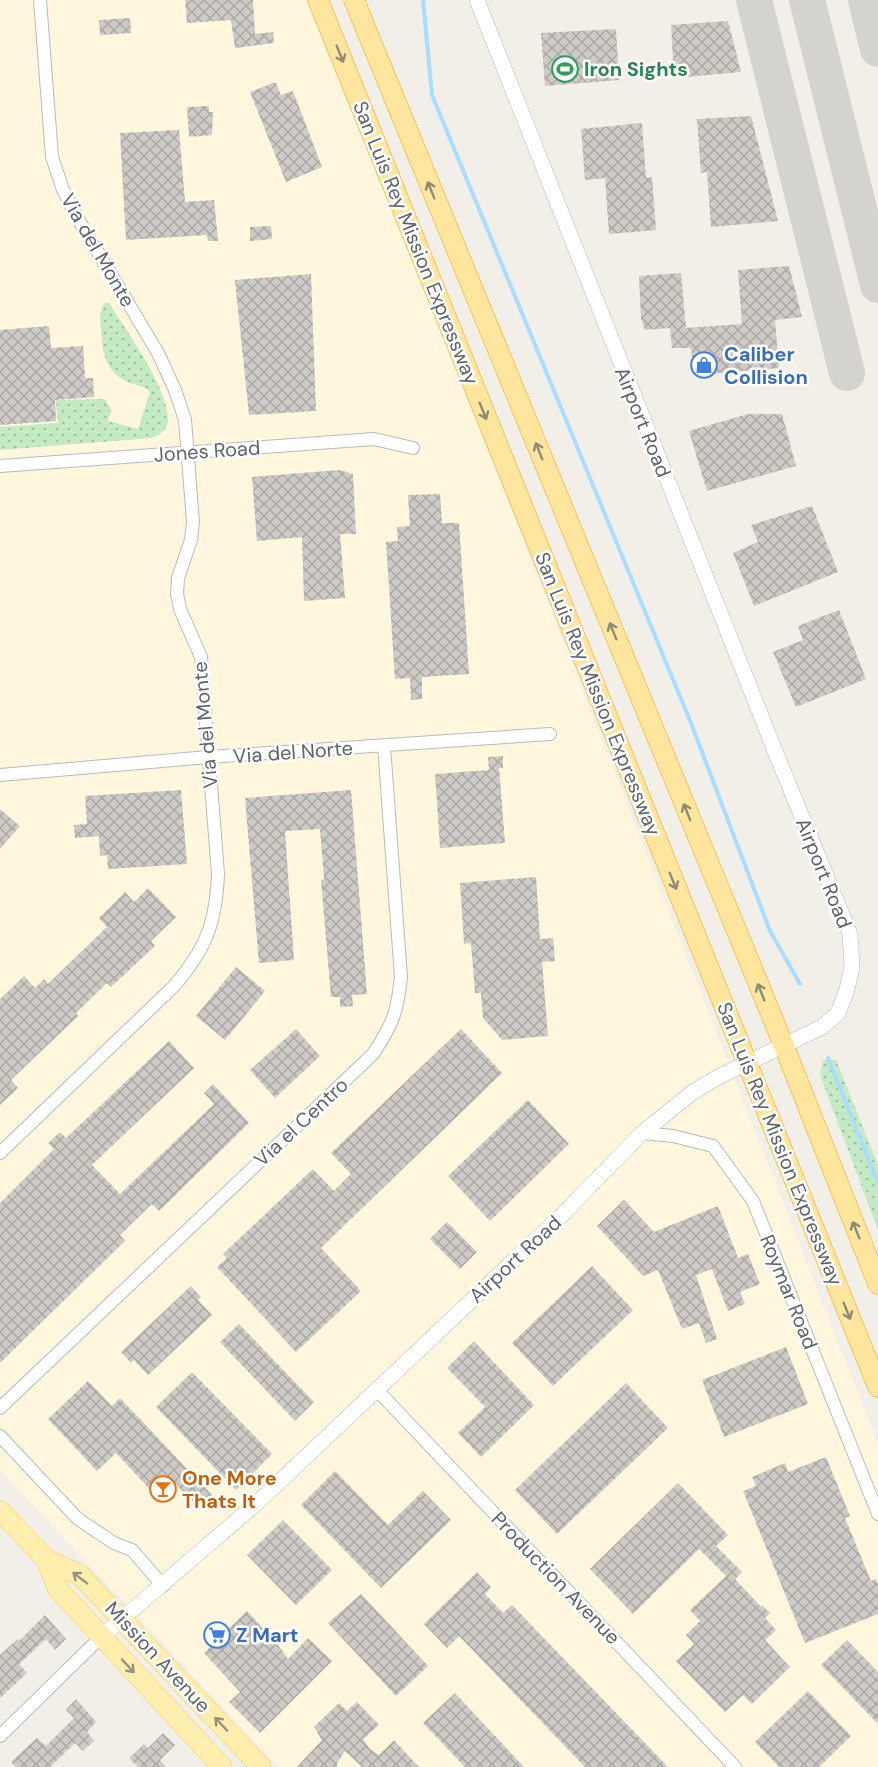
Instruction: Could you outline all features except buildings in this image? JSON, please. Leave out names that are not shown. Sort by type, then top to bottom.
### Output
[{"type":"highway","name":"San Luis Rey Mission Expressway","points":[[318,0],[878,1388]]},
{"type":"highway","name":"San Luis Rey Mission Expressway","points":[[354,0],[784,1046],[878,1284]]},
{"type":"main road","name":"Mission Avenue","points":[[0,1511],[46,1559],[80,1575],[261,1767]]},
{"type":"main road","name":"Mission Avenue","points":[[46,1559],[58,1589],[101,1638],[223,1766]]},
{"type":"street","name":"Via del Monte","points":[[0,1153],[174,986],[194,963],[209,931],[217,898],[218,874],[201,657],[180,609],[177,594],[178,578],[191,540],[193,522],[185,420],[175,390],[158,353],[78,219],[57,174],[52,157],[40,0]]},
{"type":"street","name":"Airport Road","points":[[101,1638],[258,1502],[563,1214],[642,1132],[693,1092],[747,1061],[822,1027],[838,1013],[847,990],[852,967],[850,934],[775,752],[477,0]]},
{"type":"street","name":"Jones Road","points":[[0,466],[374,439],[413,448]]},
{"type":"street","name":"Via del Norte","points":[[0,775],[208,757],[550,734]]},
{"type":"street","name":"Via el Centro","points":[[0,1408],[373,1054],[391,1026],[398,1008],[401,977],[384,746]]},
{"type":"street","name":"Roymar Road","points":[[642,1132],[673,1136],[713,1146],[753,1201],[878,1514]]},
{"type":"street","name":"Production Avenue","points":[[377,1390],[735,1767]]},
{"type":"street","points":[[0,1436],[78,1519],[114,1543],[132,1550],[163,1586]]},
{"type":"street","points":[[0,1736],[101,1638]]},
{"type":"shaded area","points":[[0,0],[311,0],[878,1444],[878,1767],[279,1767],[0,1470]]},
{"type":"green space","points":[[105,303],[109,303],[135,343],[160,390],[168,417],[164,430],[152,438],[0,450],[0,427],[58,423],[56,400],[105,399],[111,410],[108,421],[138,429],[150,392],[121,378],[110,367],[104,354],[100,319]]},
{"type":"green space","points":[[823,1060],[836,1060],[878,1165],[878,1230],[820,1075]]},
{"type":"waterway","points":[[423,0],[432,95],[691,723],[770,931],[800,984]]},
{"type":"waterway","points":[[828,1058],[878,1183]]},
{"type":"taxiway","points":[[754,0],[847,373]]},
{"type":"taxiway","points":[[807,0],[878,285]]},
{"type":"taxiway","points":[[866,0],[878,49]]},
{"type":"place","name":"Iron Sights","points":[[565,69]]},
{"type":"place","name":"Caliber Collision","points":[[704,365]]},
{"type":"place","name":"One More Thats It","points":[[163,1489]]},
{"type":"place","name":"Z Mart","points":[[217,1635]]}]
